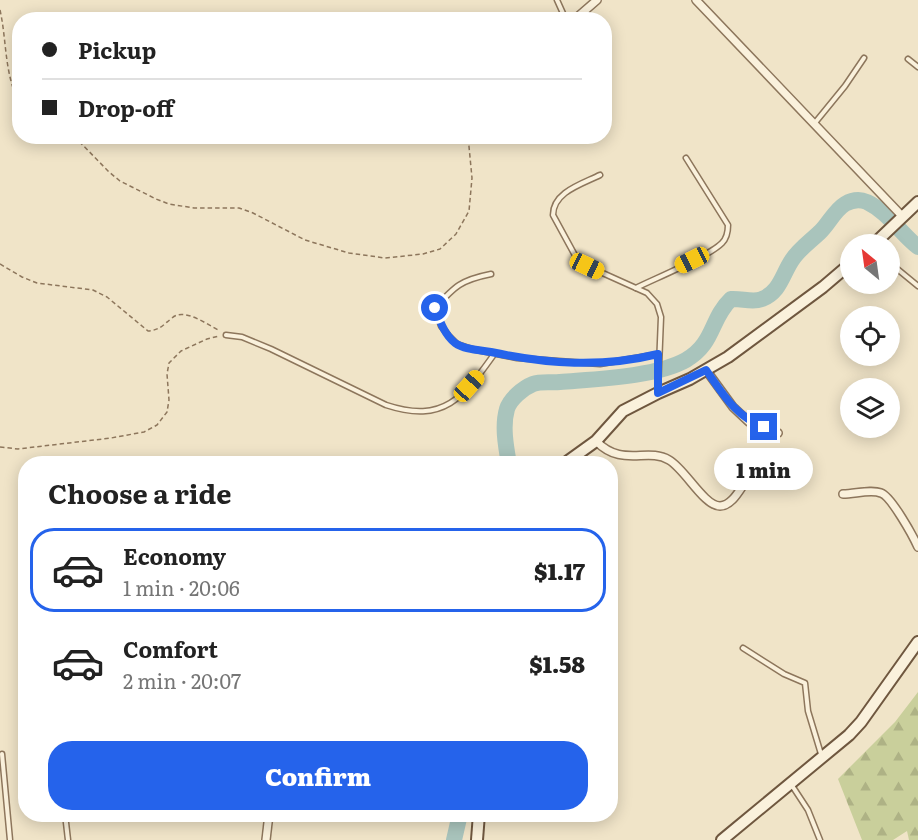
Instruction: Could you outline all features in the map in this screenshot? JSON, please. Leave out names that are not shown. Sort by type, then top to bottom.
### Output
[{"type":"street","points":[[583,12],[597,0]]},
{"type":"street","points":[[696,0],[901,219]]},
{"type":"street","points":[[885,234],[918,202]]},
{"type":"street","points":[[575,456],[596,441],[623,411],[706,370],[769,328],[840,272]]},
{"type":"street","points":[[706,370],[733,407],[749,422],[778,433]]},
{"type":"street","points":[[596,441],[603,449],[615,454],[635,457],[660,456],[670,460],[683,471],[709,502],[717,506],[731,501],[746,481]]},
{"type":"street","points":[[843,495],[874,492],[887,496],[910,530],[918,547]]},
{"type":"street","points":[[722,840],[849,735],[861,722],[918,642]]},
{"type":"street","points":[[266,840],[268,822]]},
{"type":"street","points":[[477,840],[478,822]]},
{"type":"lane","points":[[814,124],[864,58]]},
{"type":"lane","points":[[908,59],[918,67]]},
{"type":"lane","points":[[635,288],[711,251],[726,237],[728,225],[686,158]]},
{"type":"lane","points":[[600,175],[559,197],[553,207],[553,215],[577,259],[587,266],[647,293],[657,304],[661,317],[658,393]]},
{"type":"lane","points":[[900,271],[918,286]]},
{"type":"lane","points":[[491,274],[469,279],[453,288],[435,308],[441,326],[457,344],[517,358],[600,364],[658,354]]},
{"type":"lane","points":[[226,335],[242,337],[271,348],[386,405],[404,411],[420,412],[442,409],[454,402],[495,353]]},
{"type":"lane","points":[[743,648],[784,674],[805,683],[808,711],[822,758]]},
{"type":"lane","points":[[2,754],[10,840]]},
{"type":"lane","points":[[790,784],[808,810],[820,840]]},
{"type":"lane","points":[[66,822],[69,840]]},
{"type":"path","points":[[0,10],[12,87]]},
{"type":"path","points":[[82,144],[114,176],[169,204],[194,208],[238,208],[253,213],[305,240],[349,253],[384,258],[423,254],[440,249],[456,234],[469,211],[472,178],[469,144]]},
{"type":"path","points":[[0,264],[37,283],[93,290],[107,297],[148,331],[158,330],[174,315],[180,314],[190,316],[226,335]]},
{"type":"path","points":[[0,447],[18,449],[144,432],[157,425],[167,412],[169,400],[167,374],[170,363],[181,351],[207,339],[226,335]]},
{"type":"green space","points":[[918,692],[918,840],[909,840],[907,831],[893,840],[862,840],[838,779],[895,722]]},
{"type":"waterway","points":[[508,456],[505,436],[507,409],[521,391],[539,383],[642,374],[686,360],[702,346],[719,315],[731,299],[758,300],[773,292],[795,256],[845,204],[859,200],[875,206],[918,247]]},
{"type":"waterway","points":[[454,840],[458,822]]},
{"type":"route","points":[[435,308],[441,326],[448,336],[457,344],[472,349],[517,358],[574,364],[600,364],[658,354],[658,393],[675,387],[706,370],[733,407],[749,422],[764,427]]}]
